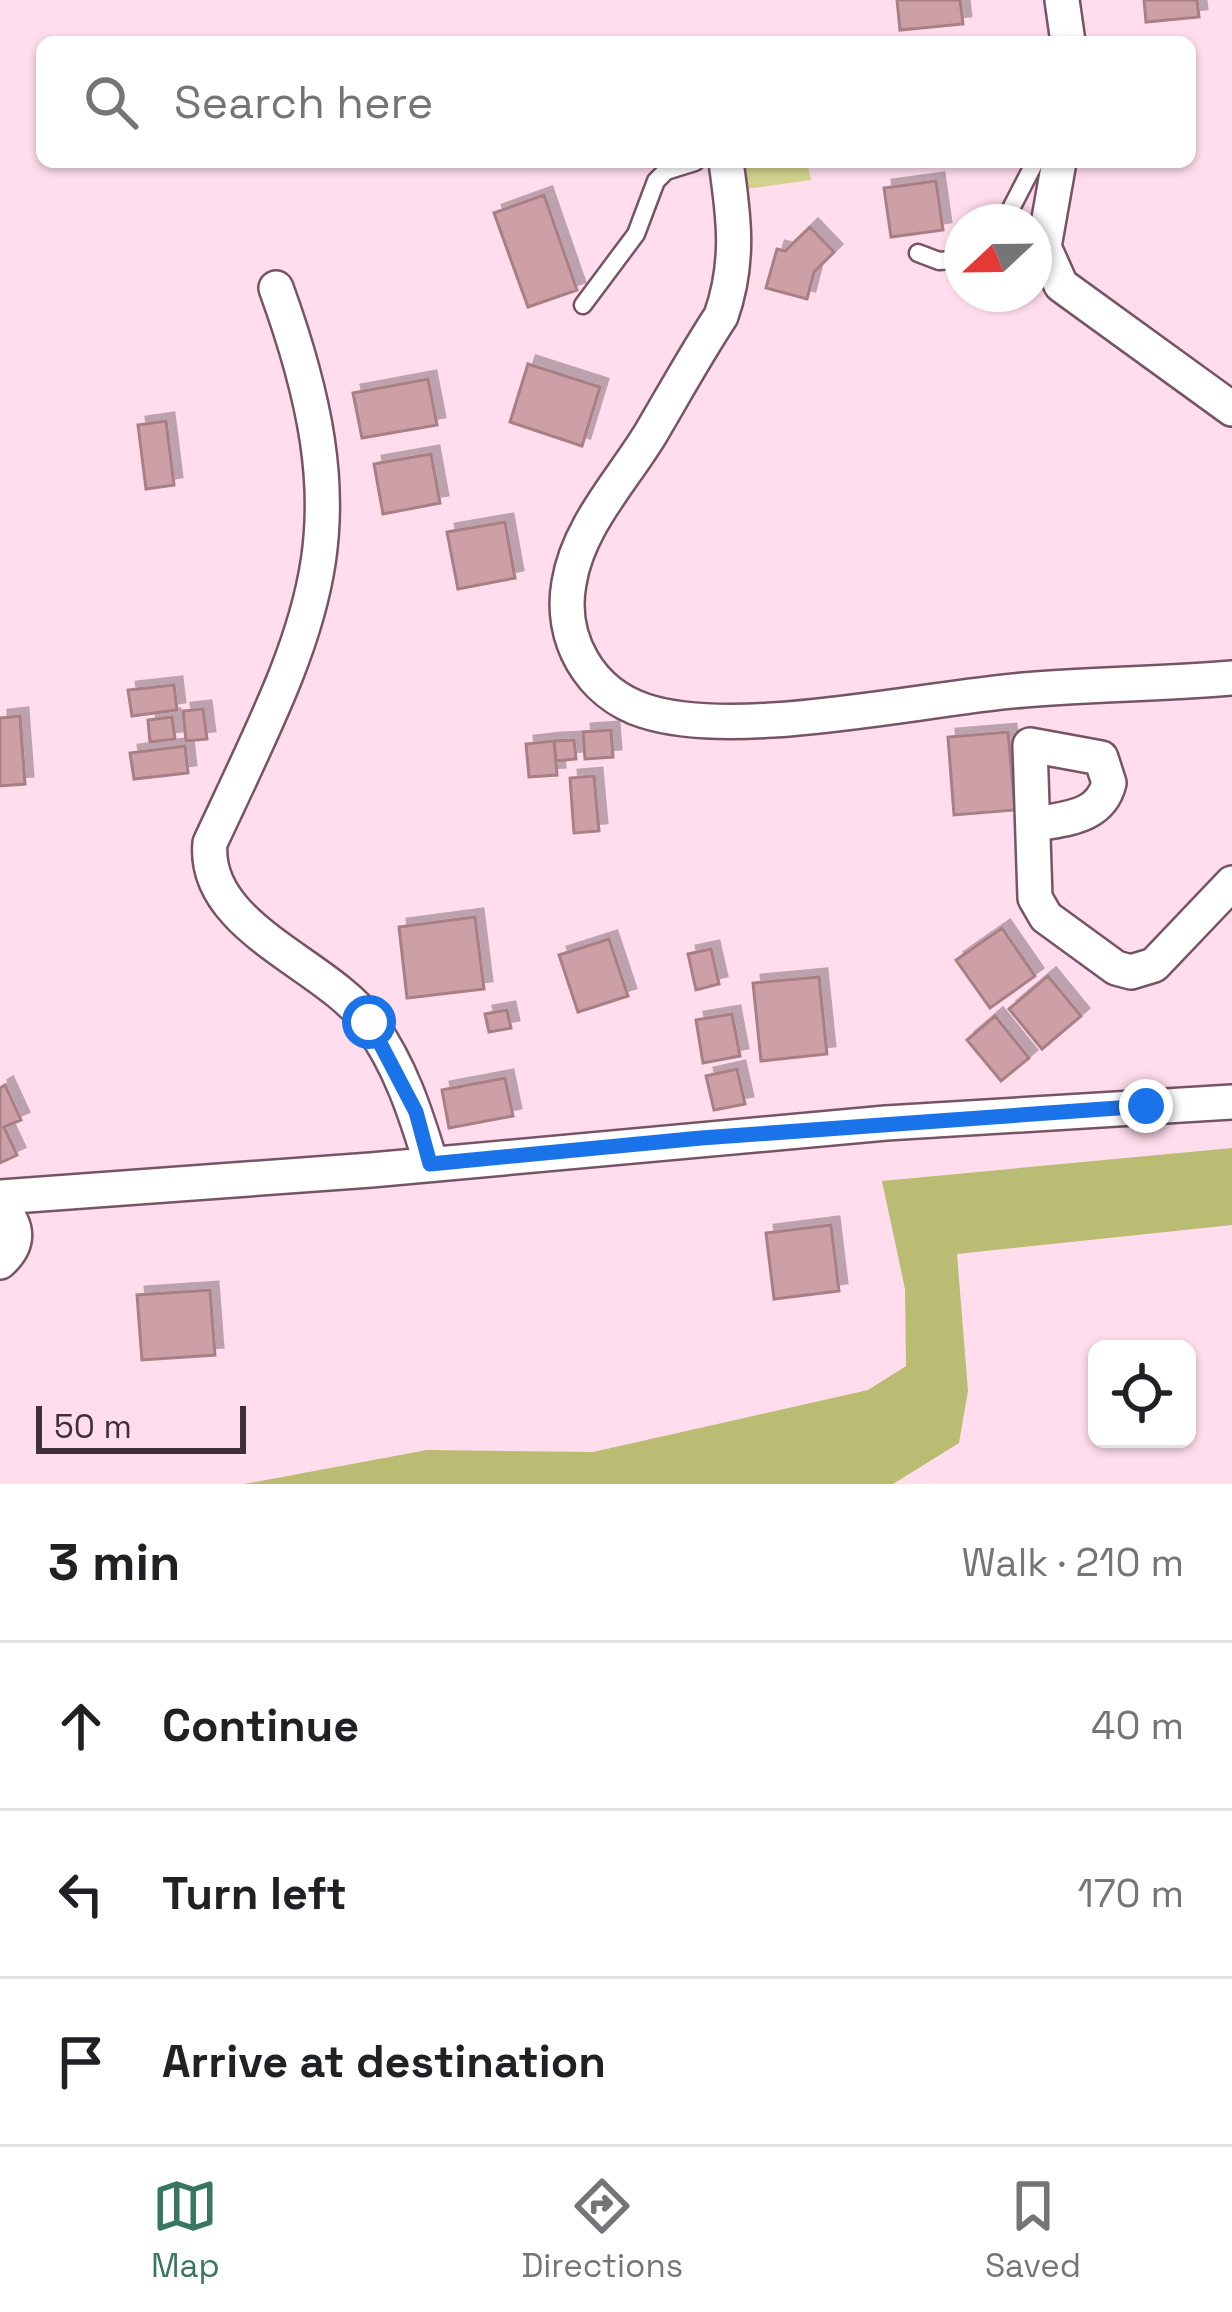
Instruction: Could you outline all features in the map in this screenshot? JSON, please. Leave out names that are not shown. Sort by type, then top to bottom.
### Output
[{"type":"street","points":[[1062,0],[1066,36]]},
{"type":"street","points":[[727,168],[736,239],[721,316],[573,562],[567,600],[570,635],[577,654],[603,687],[640,710],[697,719],[831,713],[1024,690],[1232,678]]},
{"type":"street","points":[[1058,168],[1044,247],[1061,286],[1232,409]]},
{"type":"street","points":[[276,288],[321,446],[319,564],[293,665],[209,843],[208,860],[219,888],[240,915],[342,991],[369,1022],[416,1112],[430,1164]]},
{"type":"street","points":[[1033,824],[1035,898],[1042,912],[1116,968],[1131,972],[1154,965],[1232,883]]},
{"type":"street","points":[[0,1197],[908,1121],[1232,1102]]},
{"type":"street","points":[[0,1207],[14,1221],[15,1234],[13,1250],[0,1262]]},
{"type":"lane","points":[[583,304],[636,233],[656,182],[676,168]]},
{"type":"lane","points":[[1013,204],[1032,168]]},
{"type":"lane","points":[[918,253],[944,261]]},
{"type":"green space","points":[[743,168],[808,168],[811,180],[746,189]]},
{"type":"green space","points":[[1232,1148],[1232,1225],[957,1254],[968,1391],[959,1443],[893,1484],[244,1484],[427,1450],[593,1452],[868,1390],[906,1366],[905,1289],[882,1181]]},
{"type":"building","points":[[897,0],[960,0],[963,24],[900,30]]},
{"type":"building","points":[[1144,0],[1197,0],[1199,17],[1146,22]]},
{"type":"building","points":[[936,181],[943,230],[891,237],[884,188]]},
{"type":"building","points":[[544,195],[577,290],[528,307],[494,213]]},
{"type":"building","points":[[810,227],[834,252],[814,272],[807,299],[766,288],[777,249],[785,251]]},
{"type":"building","points":[[528,364],[600,387],[582,446],[510,422]]},
{"type":"building","points":[[428,379],[437,425],[362,438],[353,393]]},
{"type":"building","points":[[166,421],[174,485],[146,489],[138,425]]},
{"type":"building","points":[[431,454],[440,503],[383,514],[374,464]]},
{"type":"building","points":[[505,522],[515,578],[458,589],[447,532]]},
{"type":"building","points":[[174,685],[177,710],[132,716],[128,690]]},
{"type":"building","points":[[203,709],[207,739],[186,741],[183,711]]},
{"type":"building","points":[[20,716],[25,784],[0,786],[0,718]]},
{"type":"building","points":[[172,717],[175,739],[150,742],[148,720]]},
{"type":"building","points":[[611,730],[613,757],[585,759],[583,732]]},
{"type":"building","points":[[1008,732],[1015,810],[954,815],[948,737]]},
{"type":"building","points":[[574,740],[576,759],[556,761],[554,741]]},
{"type":"building","points":[[554,741],[557,775],[529,777],[526,744]]},
{"type":"building","points":[[185,746],[188,773],[134,779],[130,753]]},
{"type":"building","points":[[594,776],[599,831],[574,833],[570,778]]},
{"type":"building","points":[[475,917],[484,989],[407,998],[399,927]]},
{"type":"building","points":[[1002,928],[1035,976],[990,1008],[956,960]]},
{"type":"building","points":[[609,939],[628,996],[578,1012],[559,955]]},
{"type":"building","points":[[711,949],[719,984],[696,990],[688,954]]},
{"type":"building","points":[[1048,976],[1081,1016],[1042,1049],[1009,1009]]},
{"type":"building","points":[[819,977],[827,1054],[761,1061],[753,983]]},
{"type":"building","points":[[507,1010],[511,1028],[489,1032],[485,1014]]},
{"type":"building","points":[[732,1014],[740,1056],[703,1063],[696,1020]]},
{"type":"building","points":[[995,1016],[1029,1058],[1001,1081],[967,1040]]},
{"type":"building","points":[[737,1069],[745,1104],[714,1110],[706,1076]]},
{"type":"building","points":[[505,1078],[513,1116],[449,1128],[442,1090]]},
{"type":"building","points":[[5,1085],[21,1120],[4,1127],[17,1155],[0,1163],[0,1088]]},
{"type":"building","points":[[831,1225],[839,1291],[774,1299],[766,1233]]},
{"type":"building","points":[[210,1290],[215,1355],[142,1360],[137,1295]]},
{"type":"route","points":[[369,1022],[416,1112],[430,1164],[701,1138],[1146,1106]]}]
